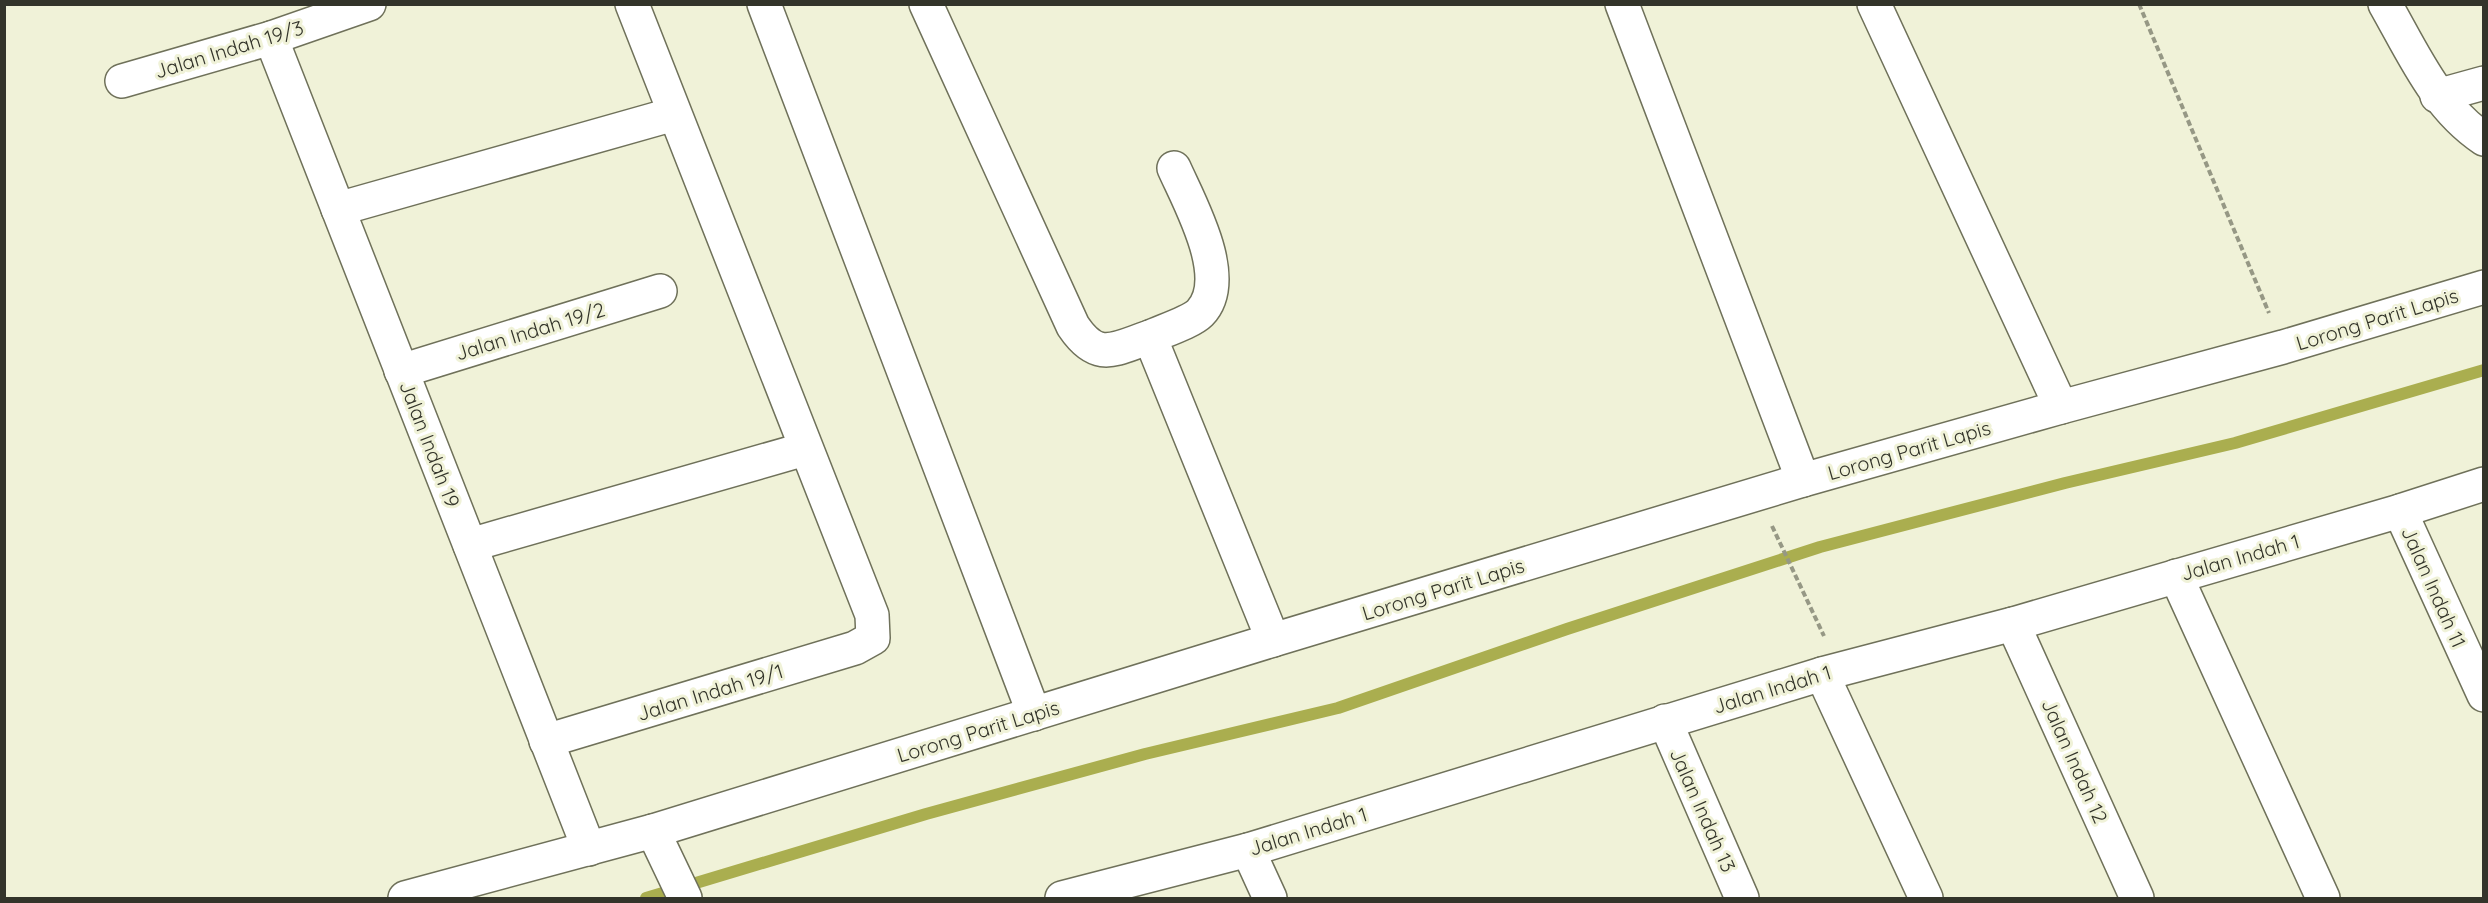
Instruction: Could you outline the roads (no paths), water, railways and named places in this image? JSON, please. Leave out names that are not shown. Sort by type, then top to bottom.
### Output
[{"type":"street","name":"Jalan Indah 19/3","points":[[122,81],[271,38],[369,4]]},
{"type":"street","points":[[470,545],[806,449],[632,4]]},
{"type":"street","points":[[764,4],[1034,714]]},
{"type":"street","points":[[926,4],[1076,331],[1092,347],[1106,351],[1150,337],[1199,315],[1207,304],[1210,290],[1209,248],[1173,168]]},
{"type":"street","points":[[1622,4],[1803,480]]},
{"type":"street","points":[[1874,4],[2061,407]]},
{"type":"street","points":[[2385,4],[2437,96],[2470,130],[2484,139]]},
{"type":"street","name":"Jalan Indah 19","points":[[271,38],[589,849]]},
{"type":"street","points":[[2437,96],[2484,83]]},
{"type":"street","points":[[338,209],[674,114]]},
{"type":"street","name":"Lorong Parit Lapis","points":[[405,898],[653,831],[1803,480],[2283,347],[2484,287]]},
{"type":"street","name":"Jalan Indah 19/2","points":[[401,371],[660,291]]},
{"type":"street","points":[[1150,337],[1273,640]]},
{"type":"street","name":"Jalan Indah 19/1","points":[[546,741],[855,648],[873,638],[872,615],[806,449]]},
{"type":"street","name":"Jalan Indah 1","points":[[1062,898],[1248,850],[1830,671],[2013,624],[2400,511],[2484,484]]},
{"type":"street","name":"Jalan Indah 11","points":[[2400,511],[2484,695]]},
{"type":"street","points":[[2176,576],[2324,898]]},
{"type":"street","name":"Jalan Indah 12","points":[[2013,624],[2137,898]]},
{"type":"street","points":[[1830,671],[1926,898]]},
{"type":"street","name":"Jalan Indah 13","points":[[1665,721],[1742,898]]},
{"type":"street","points":[[653,831],[678,884]]},
{"type":"street","points":[[1248,850],[1270,898]]},
{"type":"waterway","points":[[646,898],[926,814],[1145,754],[1338,708],[1567,629],[1820,547],[2065,483],[2235,443],[2484,370]]}]
